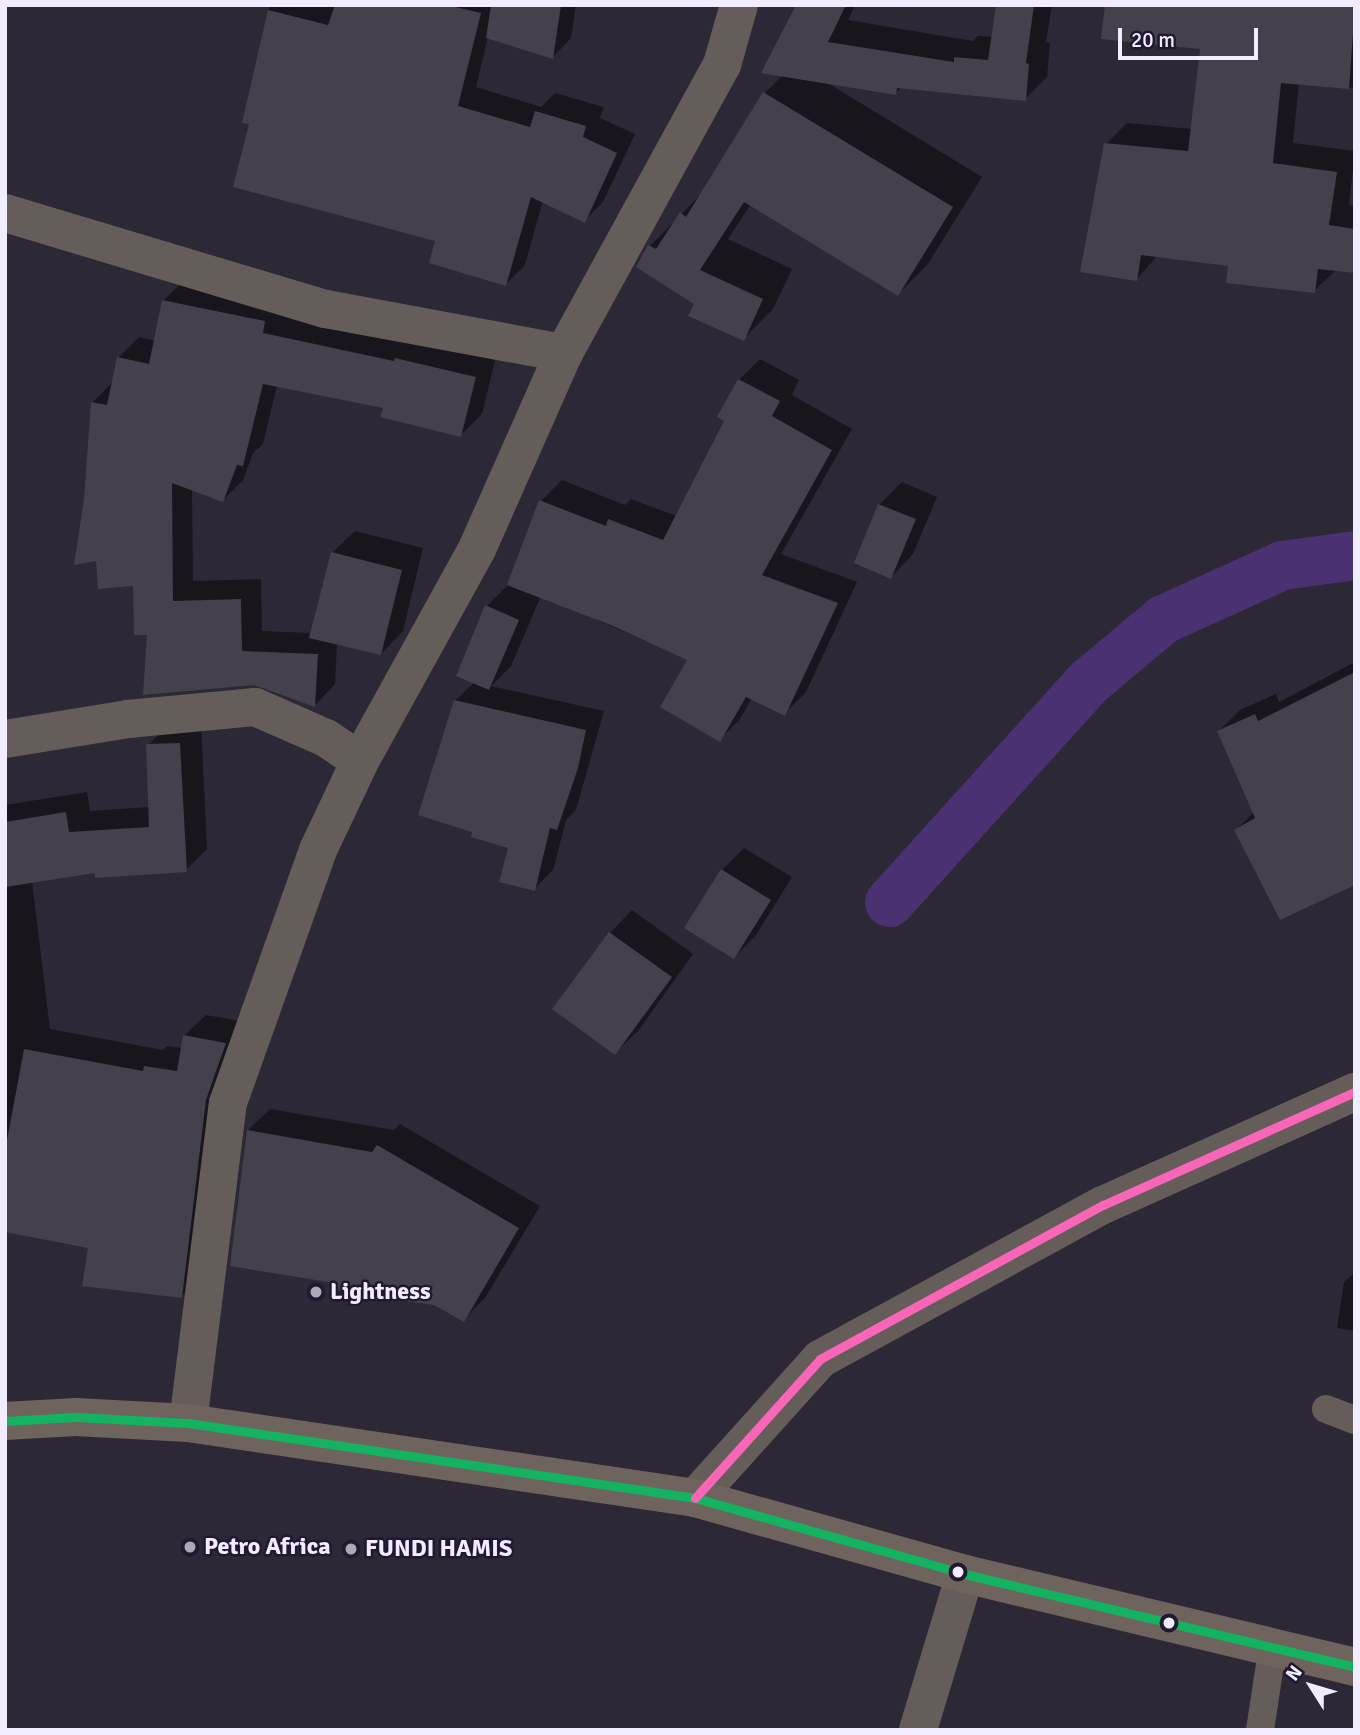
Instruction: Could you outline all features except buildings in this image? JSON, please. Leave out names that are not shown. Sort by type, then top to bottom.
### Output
[{"type":"highway","points":[[5,1422],[76,1417],[188,1423],[695,1498],[965,1574],[1273,1645],[1355,1667]]},
{"type":"street","points":[[188,1423],[228,1103],[318,850],[360,761],[477,549],[564,354],[722,65],[739,5]]},
{"type":"street","points":[[5,214],[326,309],[564,354]]},
{"type":"street","points":[[5,739],[128,719],[255,707],[326,738],[360,761]]},
{"type":"street","points":[[695,1498],[820,1359],[1103,1205],[1355,1092]]},
{"type":"street","points":[[918,1730],[965,1574]]},
{"type":"lane","points":[[1326,1409],[1355,1420]]},
{"type":"lane","points":[[1260,1730],[1273,1645]]},
{"type":"waterway","points":[[889,902],[1089,681],[1163,619],[1282,565],[1355,555]]},
{"type":"transit line","points":[[695,1498],[820,1359],[1103,1205],[1355,1092]]},
{"type":"transit line","points":[[5,1421],[76,1417],[188,1423],[695,1498],[965,1574],[1355,1667]]},
{"type":"place","name":"Lightness","points":[[316,1292]]},
{"type":"place","name":"Petro Africa","points":[[190,1547]]},
{"type":"place","name":"FUNDI HAMIS","points":[[351,1549]]}]
